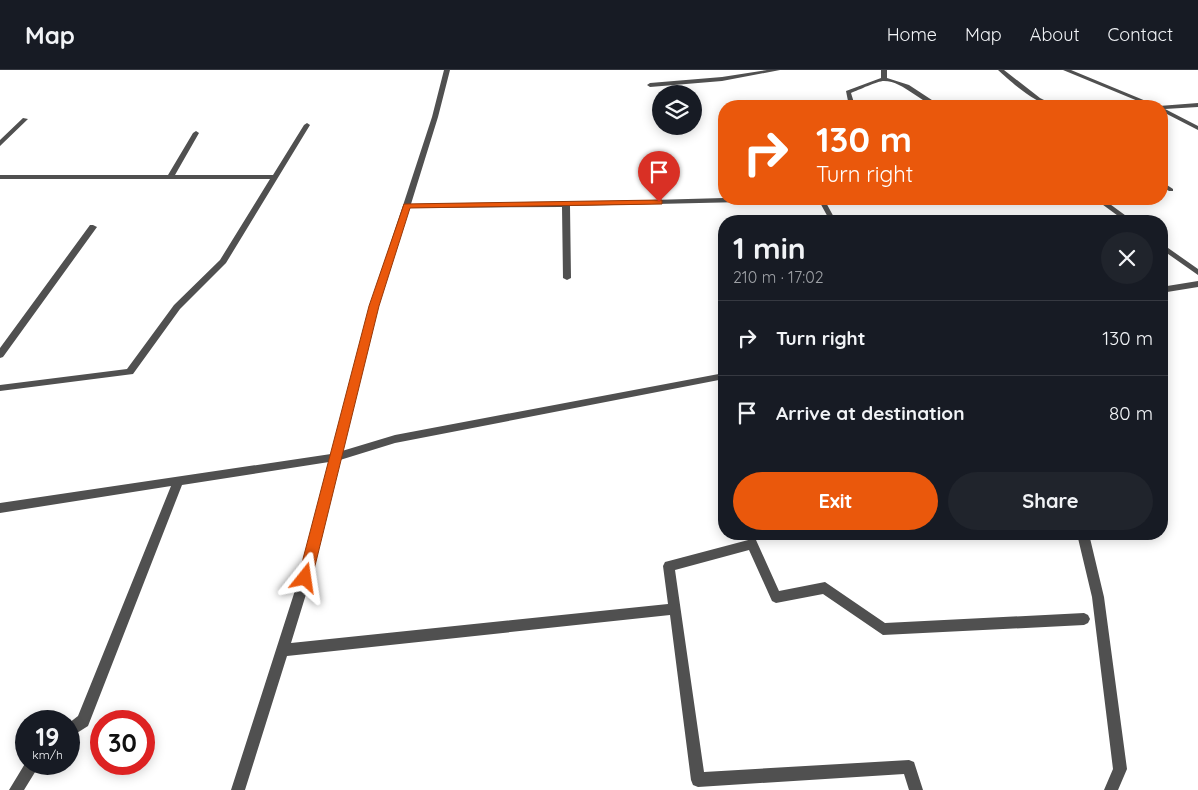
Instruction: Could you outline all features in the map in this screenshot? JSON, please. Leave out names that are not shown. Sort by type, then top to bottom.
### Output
[{"type":"street","points":[[238,790],[305,578],[374,306],[435,117],[446,70]]},
{"type":"street","points":[[650,85],[722,79],[777,70]]},
{"type":"street","points":[[884,70],[884,79]]},
{"type":"street","points":[[1001,70],[1040,100]]},
{"type":"street","points":[[1066,70],[1140,100]]},
{"type":"street","points":[[850,100],[848,92],[884,79],[907,86],[929,100]]},
{"type":"street","points":[[1168,107],[1198,105]]},
{"type":"street","points":[[1168,112],[1198,128]]},
{"type":"street","points":[[0,144],[25,119]]},
{"type":"street","points":[[0,388],[130,372],[177,307],[224,261],[307,125]]},
{"type":"street","points":[[170,177],[196,133]]},
{"type":"street","points":[[0,177],[276,177]]},
{"type":"street","points":[[407,206],[718,201]]},
{"type":"street","points":[[566,204],[567,278]]},
{"type":"street","points":[[1107,205],[1121,215]]},
{"type":"street","points":[[0,355],[93,228]]},
{"type":"street","points":[[1168,250],[1198,273]]},
{"type":"street","points":[[1168,289],[1198,284]]},
{"type":"street","points":[[0,508],[336,457],[395,439],[718,377]]},
{"type":"street","points":[[80,723],[83,721],[178,482]]},
{"type":"street","points":[[1084,540],[1098,597],[1120,768],[1111,790]]},
{"type":"street","points":[[916,790],[910,767],[698,780],[669,566],[752,544],[776,597],[824,588],[883,630],[1084,619]]},
{"type":"street","points":[[282,650],[675,610]]},
{"type":"street","points":[[16,790],[26,775]]},
{"type":"route","points":[[305,578],[374,306],[407,206],[659,202]]}]
